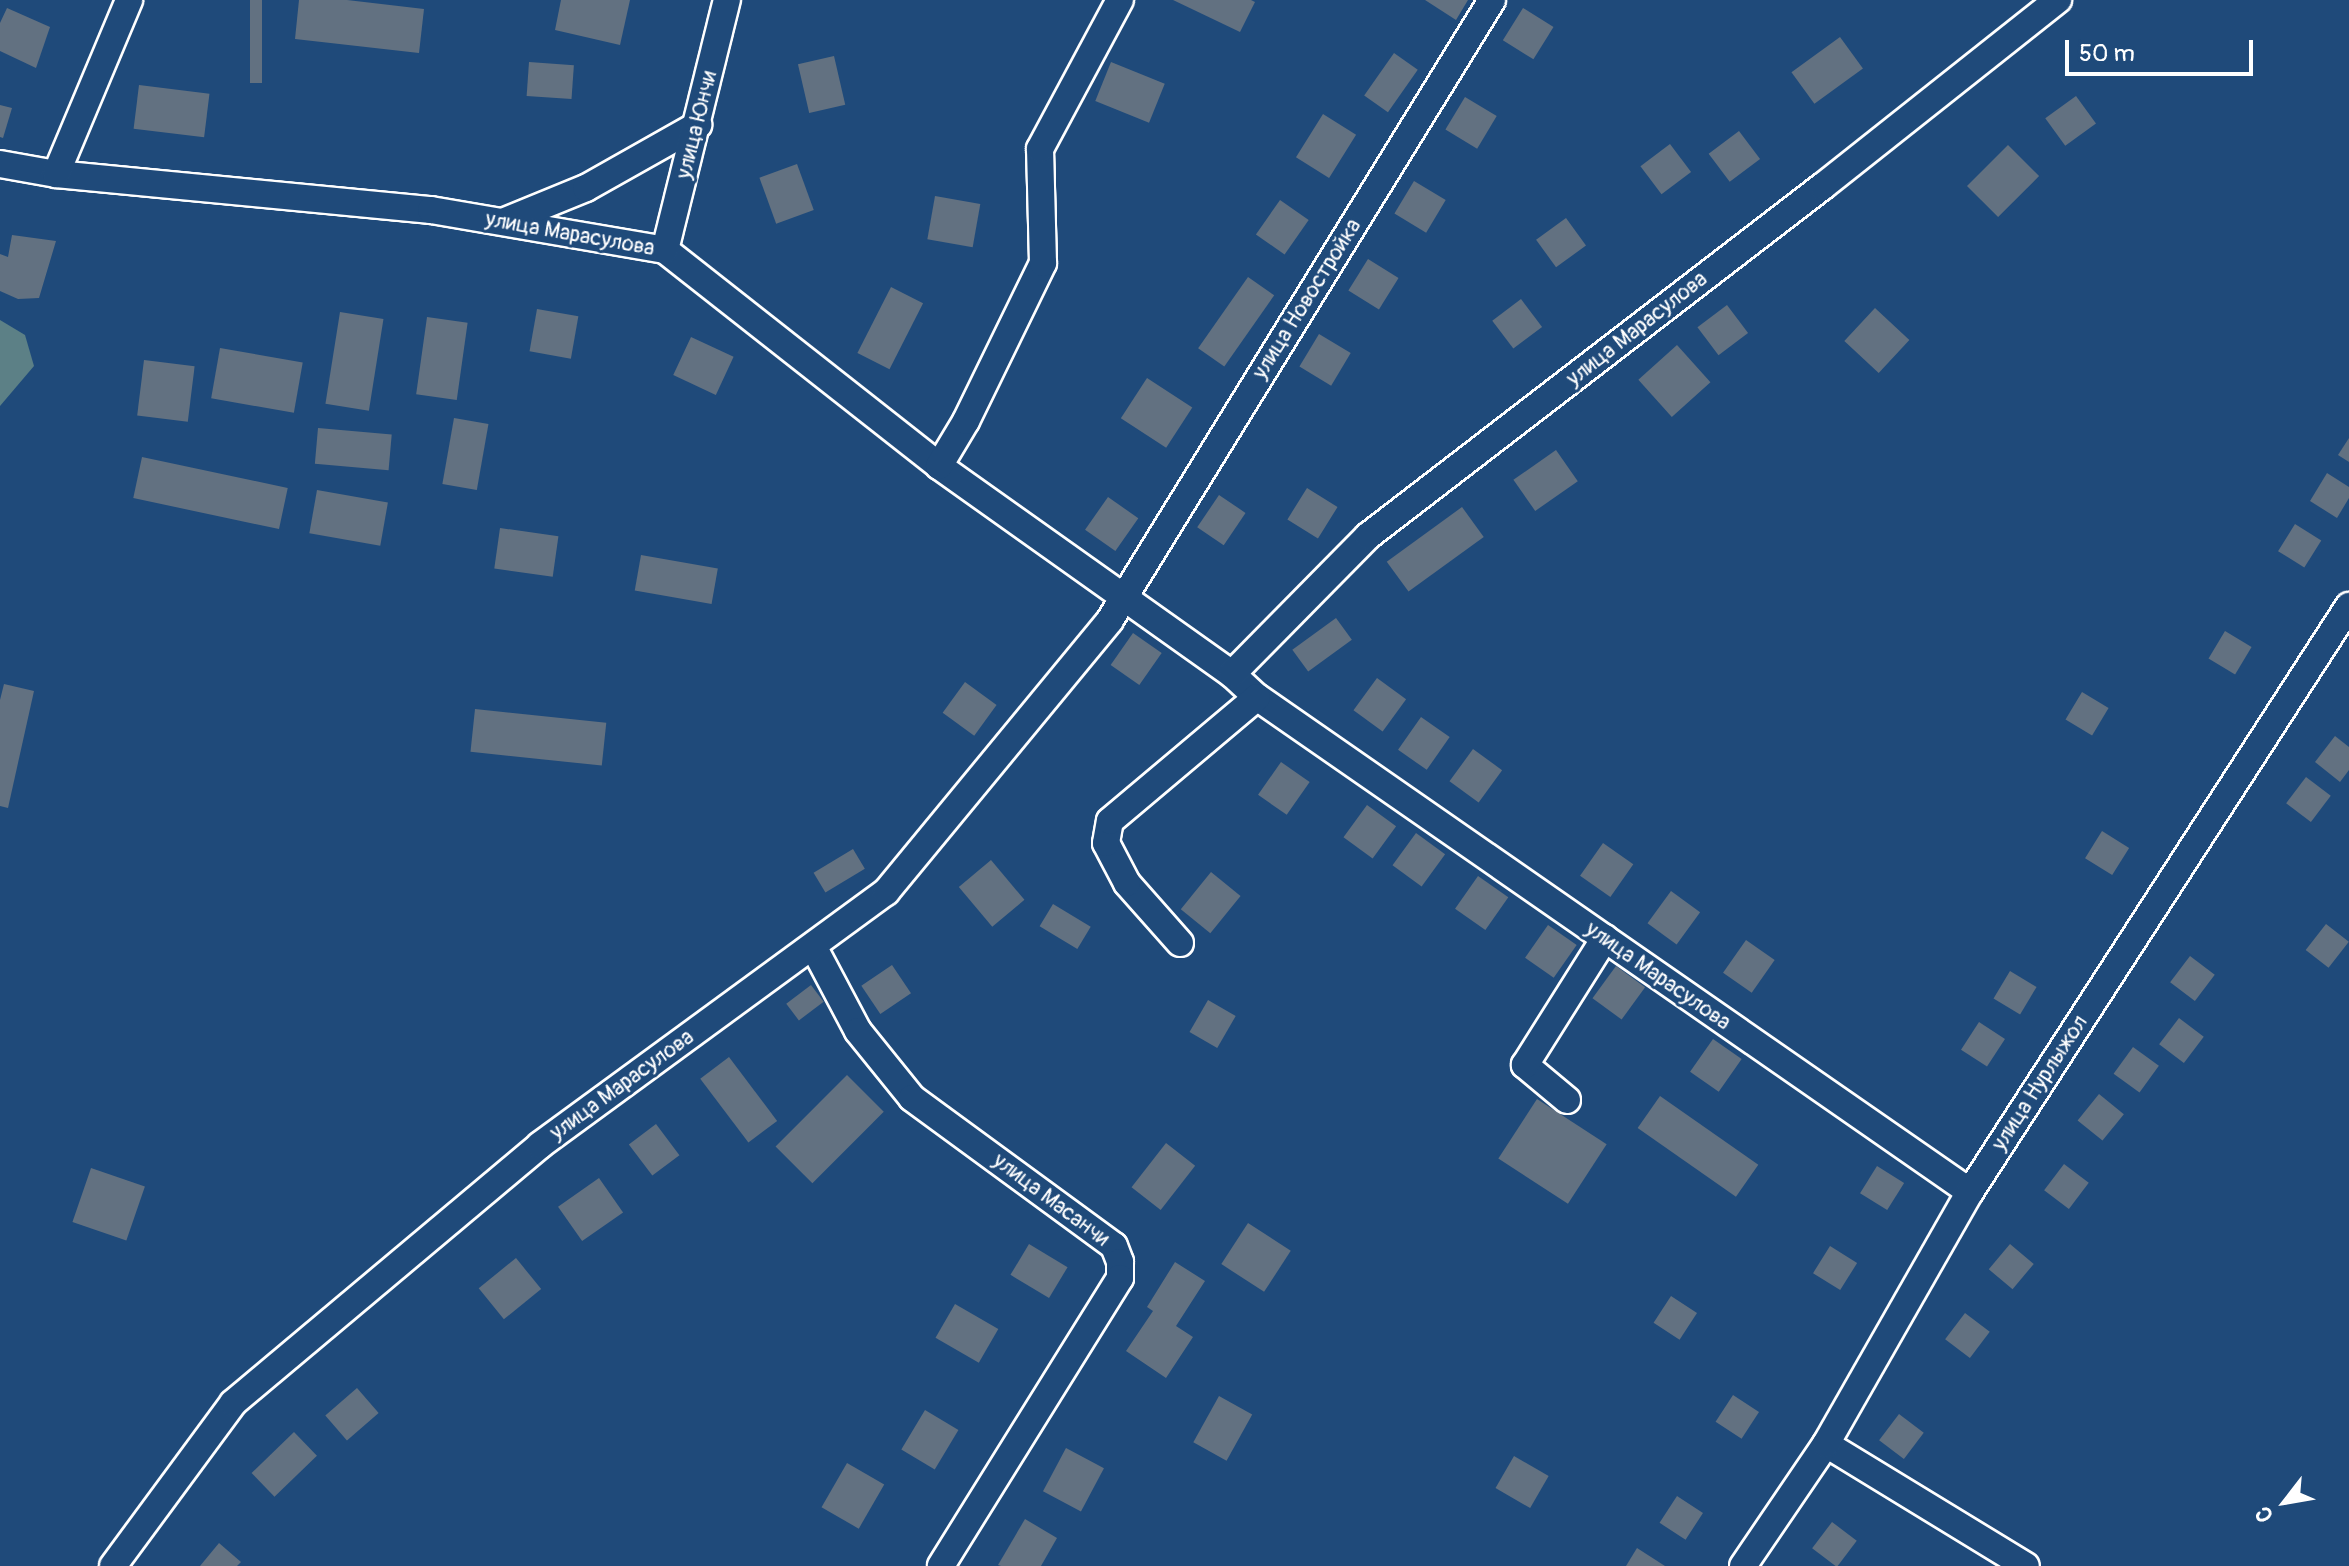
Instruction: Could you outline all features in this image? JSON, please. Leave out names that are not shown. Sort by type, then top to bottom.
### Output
[{"type":"street","points":[[56,174],[129,0]]},
{"type":"street","name":"улица Юнчи","points":[[665,250],[727,0]]},
{"type":"street","points":[[939,466],[966,421],[1043,263],[1040,149],[1120,0]]},
{"type":"street","name":"улица Новостройка","points":[[1123,598],[1492,0]]},
{"type":"street","name":"улица Марасулова","points":[[1232,674],[1368,536],[1811,195],[2058,0]]},
{"type":"street","points":[[505,221],[586,188],[698,125]]},
{"type":"street","name":"улица Марасулова","points":[[0,164],[56,174],[505,221],[665,250],[939,466],[1232,674],[1257,697],[1970,1192]]},
{"type":"street","name":"улица Марасулова","points":[[113,1566],[233,1403],[540,1145],[886,892],[1110,620],[1123,598]]},
{"type":"street","name":"улица Нурлыжол","points":[[1743,1566],[1826,1444],[1970,1192],[2347,615]]},
{"type":"street","points":[[1180,943],[1127,883],[1106,843],[1110,821],[1257,697]]},
{"type":"street","points":[[1567,1100],[1525,1065],[1605,938]]},
{"type":"street","name":"улица Масанчи","points":[[813,946],[858,1031],[912,1098],[1114,1246],[1120,1262],[1120,1278],[941,1566]]},
{"type":"street","points":[[1826,1444],[2026,1566]]},
{"type":"green space","points":[[0,320],[25,335],[34,366],[0,406]]},
{"type":"building","points":[[250,0],[262,0],[262,83],[250,83]]},
{"type":"building","points":[[299,0],[347,0],[424,9],[419,53],[295,39]]},
{"type":"building","points":[[561,0],[630,0],[620,45],[555,30]]},
{"type":"building","points":[[1173,0],[1251,0],[1255,2],[1240,32]]},
{"type":"building","points":[[1425,0],[1468,0],[1456,20]]},
{"type":"building","points":[[7,8],[50,27],[36,68],[0,51],[0,23]]},
{"type":"building","points":[[1523,8],[1554,27],[1533,59],[1503,40]]},
{"type":"building","points":[[1840,37],[1863,69],[1814,104],[1791,72]]},
{"type":"building","points":[[1394,53],[1418,70],[1388,112],[1364,96]]},
{"type":"building","points":[[834,56],[845,105],[809,113],[798,64]]},
{"type":"building","points":[[529,62],[574,65],[572,99],[527,96]]},
{"type":"building","points":[[1111,62],[1165,84],[1149,123],[1095,101]]},
{"type":"building","points":[[139,85],[209,94],[204,137],[134,129]]},
{"type":"building","points":[[2076,96],[2096,124],[2065,146],[2045,118]]},
{"type":"building","points":[[1465,97],[1497,116],[1477,149],[1445,130]]},
{"type":"building","points":[[0,105],[12,108],[3,138],[0,137]]},
{"type":"building","points":[[1323,114],[1356,135],[1329,178],[1296,157]]},
{"type":"building","points":[[1739,131],[1760,159],[1730,182],[1709,154]]},
{"type":"building","points":[[1670,144],[1691,172],[1662,194],[1640,166]]},
{"type":"building","points":[[2008,145],[2039,176],[1998,217],[1967,186]]},
{"type":"building","points":[[797,164],[814,210],[776,224],[759,178]]},
{"type":"building","points":[[1414,181],[1446,200],[1426,233],[1394,214]]},
{"type":"building","points":[[935,196],[980,204],[973,247],[927,239]]},
{"type":"building","points":[[1280,200],[1309,220],[1285,254],[1256,234]]},
{"type":"building","points":[[1566,218],[1586,246],[1556,267],[1536,240]]},
{"type":"building","points":[[12,235],[56,241],[39,298],[18,299],[0,291],[0,254],[8,257]]},
{"type":"building","points":[[1368,259],[1399,278],[1379,309],[1348,290]]},
{"type":"building","points":[[1248,277],[1274,295],[1224,367],[1198,348]]},
{"type":"building","points":[[891,287],[923,303],[889,369],[857,353]]},
{"type":"building","points":[[1521,299],[1542,327],[1513,349],[1492,321]]},
{"type":"building","points":[[1727,305],[1748,333],[1719,355],[1697,327]]},
{"type":"building","points":[[1875,308],[1909,340],[1879,373],[1844,341]]},
{"type":"building","points":[[537,309],[578,316],[571,359],[530,351]]},
{"type":"building","points":[[340,312],[383,319],[369,411],[325,404]]},
{"type":"building","points":[[427,317],[468,323],[457,400],[416,394]]},
{"type":"building","points":[[1319,334],[1351,353],[1331,386],[1299,367]]},
{"type":"building","points":[[691,337],[734,357],[716,395],[673,375]]},
{"type":"building","points":[[1677,345],[1710,382],[1672,417],[1638,380]]},
{"type":"building","points":[[220,348],[303,363],[294,413],[211,398]]},
{"type":"building","points":[[144,360],[195,366],[188,422],[137,416]]},
{"type":"building","points":[[1147,378],[1192,407],[1166,448],[1121,418]]},
{"type":"building","points":[[454,418],[488,424],[477,490],[442,484]]},
{"type":"building","points":[[318,428],[392,434],[389,470],[315,464]]},
{"type":"building","points":[[2349,438],[2349,462],[2338,455]]},
{"type":"building","points":[[1556,450],[1578,481],[1535,511],[1513,480]]},
{"type":"building","points":[[142,457],[288,488],[279,529],[133,498]]},
{"type":"building","points":[[2327,473],[2349,487],[2349,498],[2337,518],[2310,501]]},
{"type":"building","points":[[1307,488],[1338,507],[1318,538],[1287,519]]},
{"type":"building","points":[[317,490],[388,503],[380,546],[309,533]]},
{"type":"building","points":[[1219,495],[1246,513],[1224,545],[1197,527]]},
{"type":"building","points":[[1108,497],[1138,518],[1115,551],[1085,530]]},
{"type":"building","points":[[1462,507],[1484,537],[1409,592],[1387,562]]},
{"type":"building","points":[[2295,524],[2321,540],[2304,568],[2278,551]]},
{"type":"building","points":[[500,528],[558,536],[553,577],[494,569]]},
{"type":"building","points":[[641,555],[718,569],[712,604],[635,590]]},
{"type":"building","points":[[1336,618],[1352,640],[1308,672],[1292,650]]},
{"type":"building","points":[[2225,631],[2252,647],[2235,674],[2209,658]]},
{"type":"building","points":[[1133,633],[1162,653],[1139,685],[1111,665]]},
{"type":"building","points":[[1377,678],[1406,699],[1383,732],[1353,710]]},
{"type":"building","points":[[965,682],[997,705],[974,736],[943,713]]},
{"type":"building","points":[[4,684],[34,691],[8,808],[0,806],[0,700]]},
{"type":"building","points":[[2082,692],[2109,708],[2092,735],[2066,719]]},
{"type":"building","points":[[475,709],[606,723],[602,766],[471,752]]},
{"type":"building","points":[[1421,717],[1450,737],[1427,770],[1398,750]]},
{"type":"building","points":[[2335,736],[2349,747],[2349,770],[2340,782],[2315,762]]},
{"type":"building","points":[[1473,749],[1502,770],[1479,803],[1449,781]]},
{"type":"building","points":[[1281,762],[1310,782],[1287,815],[1258,795]]},
{"type":"building","points":[[2306,777],[2331,796],[2311,822],[2286,803]]},
{"type":"building","points":[[1367,805],[1396,826],[1373,859],[1343,837]]},
{"type":"building","points":[[2102,831],[2129,848],[2112,875],[2085,858]]},
{"type":"building","points":[[1416,833],[1445,854],[1422,887],[1392,865]]},
{"type":"building","points":[[1603,843],[1633,864],[1610,897],[1580,876]]},
{"type":"building","points":[[853,849],[865,869],[825,892],[814,873]]},
{"type":"building","points":[[991,860],[1024,900],[992,927],[959,887]]},
{"type":"building","points":[[1211,872],[1241,896],[1210,933],[1181,909]]},
{"type":"building","points":[[1478,876],[1508,897],[1485,930],[1455,909]]},
{"type":"building","points":[[1671,891],[1700,912],[1677,945],[1647,923]]},
{"type":"building","points":[[1053,904],[1091,927],[1077,949],[1040,926]]},
{"type":"building","points":[[2326,924],[2349,942],[2329,968],[2306,950]]},
{"type":"building","points":[[1548,925],[1577,945],[1554,978],[1525,958]]},
{"type":"building","points":[[1746,940],[1775,960],[1752,993],[1723,973]]},
{"type":"building","points":[[2190,956],[2215,975],[2195,1001],[2170,982]]},
{"type":"building","points":[[892,965],[911,993],[880,1014],[861,986]]},
{"type":"building","points":[[1616,966],[1645,987],[1622,1020],[1592,998]]},
{"type":"building","points":[[2010,971],[2037,987],[2020,1014],[1994,998]]},
{"type":"building","points":[[811,985],[824,1002],[799,1020],[786,1004]]},
{"type":"building","points":[[1208,1000],[1236,1016],[1217,1048],[1190,1032]]},
{"type":"building","points":[[2179,1018],[2204,1037],[2184,1063],[2159,1044]]},
{"type":"building","points":[[1979,1022],[2005,1039],[1987,1067],[1961,1050]]},
{"type":"building","points":[[1713,1039],[1742,1059],[1719,1092],[1690,1072]]},
{"type":"building","points":[[2133,1047],[2159,1066],[2139,1093],[2114,1074]]},
{"type":"building","points":[[729,1057],[777,1121],[748,1143],[700,1079]]},
{"type":"building","points":[[847,1075],[884,1112],[812,1183],[776,1146]]},
{"type":"building","points":[[2099,1094],[2124,1114],[2102,1141],[2078,1120]]},
{"type":"building","points":[[1660,1096],[1758,1165],[1736,1197],[1638,1128]]},
{"type":"building","points":[[1537,1099],[1607,1144],[1568,1204],[1498,1159]]},
{"type":"building","points":[[656,1124],[679,1155],[652,1176],[629,1144]]},
{"type":"building","points":[[1166,1143],[1195,1166],[1161,1210],[1132,1187]]},
{"type":"building","points":[[2064,1164],[2089,1183],[2069,1209],[2044,1190]]},
{"type":"building","points":[[1877,1166],[1904,1183],[1887,1210],[1860,1193]]},
{"type":"building","points":[[91,1168],[145,1187],[126,1240],[72,1222]]},
{"type":"building","points":[[599,1178],[623,1212],[582,1241],[558,1207]]},
{"type":"building","points":[[1248,1223],[1291,1251],[1264,1292],[1221,1264]]},
{"type":"building","points":[[1029,1244],[1068,1267],[1049,1298],[1010,1275]]},
{"type":"building","points":[[2010,1244],[2034,1264],[2013,1289],[1989,1269]]},
{"type":"building","points":[[1830,1246],[1857,1263],[1840,1290],[1813,1273]]},
{"type":"building","points":[[516,1258],[541,1289],[504,1319],[479,1288]]},
{"type":"building","points":[[1175,1262],[1205,1281],[1176,1326],[1193,1337],[1166,1378],[1126,1351],[1153,1311],[1147,1307]]},
{"type":"building","points":[[1671,1296],[1697,1313],[1680,1340],[1654,1323]]},
{"type":"building","points":[[955,1304],[998,1329],[979,1363],[936,1338]]},
{"type":"building","points":[[1965,1313],[1990,1332],[1970,1358],[1945,1339]]},
{"type":"building","points":[[357,1388],[379,1413],[347,1440],[325,1416]]},
{"type":"building","points":[[1733,1395],[1759,1412],[1742,1439],[1716,1422]]},
{"type":"building","points":[[1219,1396],[1252,1414],[1227,1461],[1193,1442]]},
{"type":"building","points":[[925,1410],[958,1430],[935,1470],[901,1449]]},
{"type":"building","points":[[1899,1414],[1924,1433],[1904,1459],[1879,1440]]},
{"type":"building","points":[[294,1432],[317,1456],[274,1497],[252,1473]]},
{"type":"building","points":[[1066,1448],[1104,1468],[1081,1511],[1043,1491]]},
{"type":"building","points":[[1514,1456],[1549,1476],[1530,1508],[1496,1488]]},
{"type":"building","points":[[847,1463],[884,1484],[859,1529],[822,1507]]},
{"type":"building","points":[[1677,1496],[1703,1513],[1686,1540],[1660,1523]]},
{"type":"building","points":[[1025,1519],[1057,1538],[1041,1566],[998,1565]]},
{"type":"building","points":[[1832,1522],[1857,1541],[1838,1566],[1812,1548]]},
{"type":"building","points":[[219,1543],[241,1562],[237,1566],[200,1566]]},
{"type":"building","points":[[1637,1548],[1665,1566],[1626,1566]]}]
